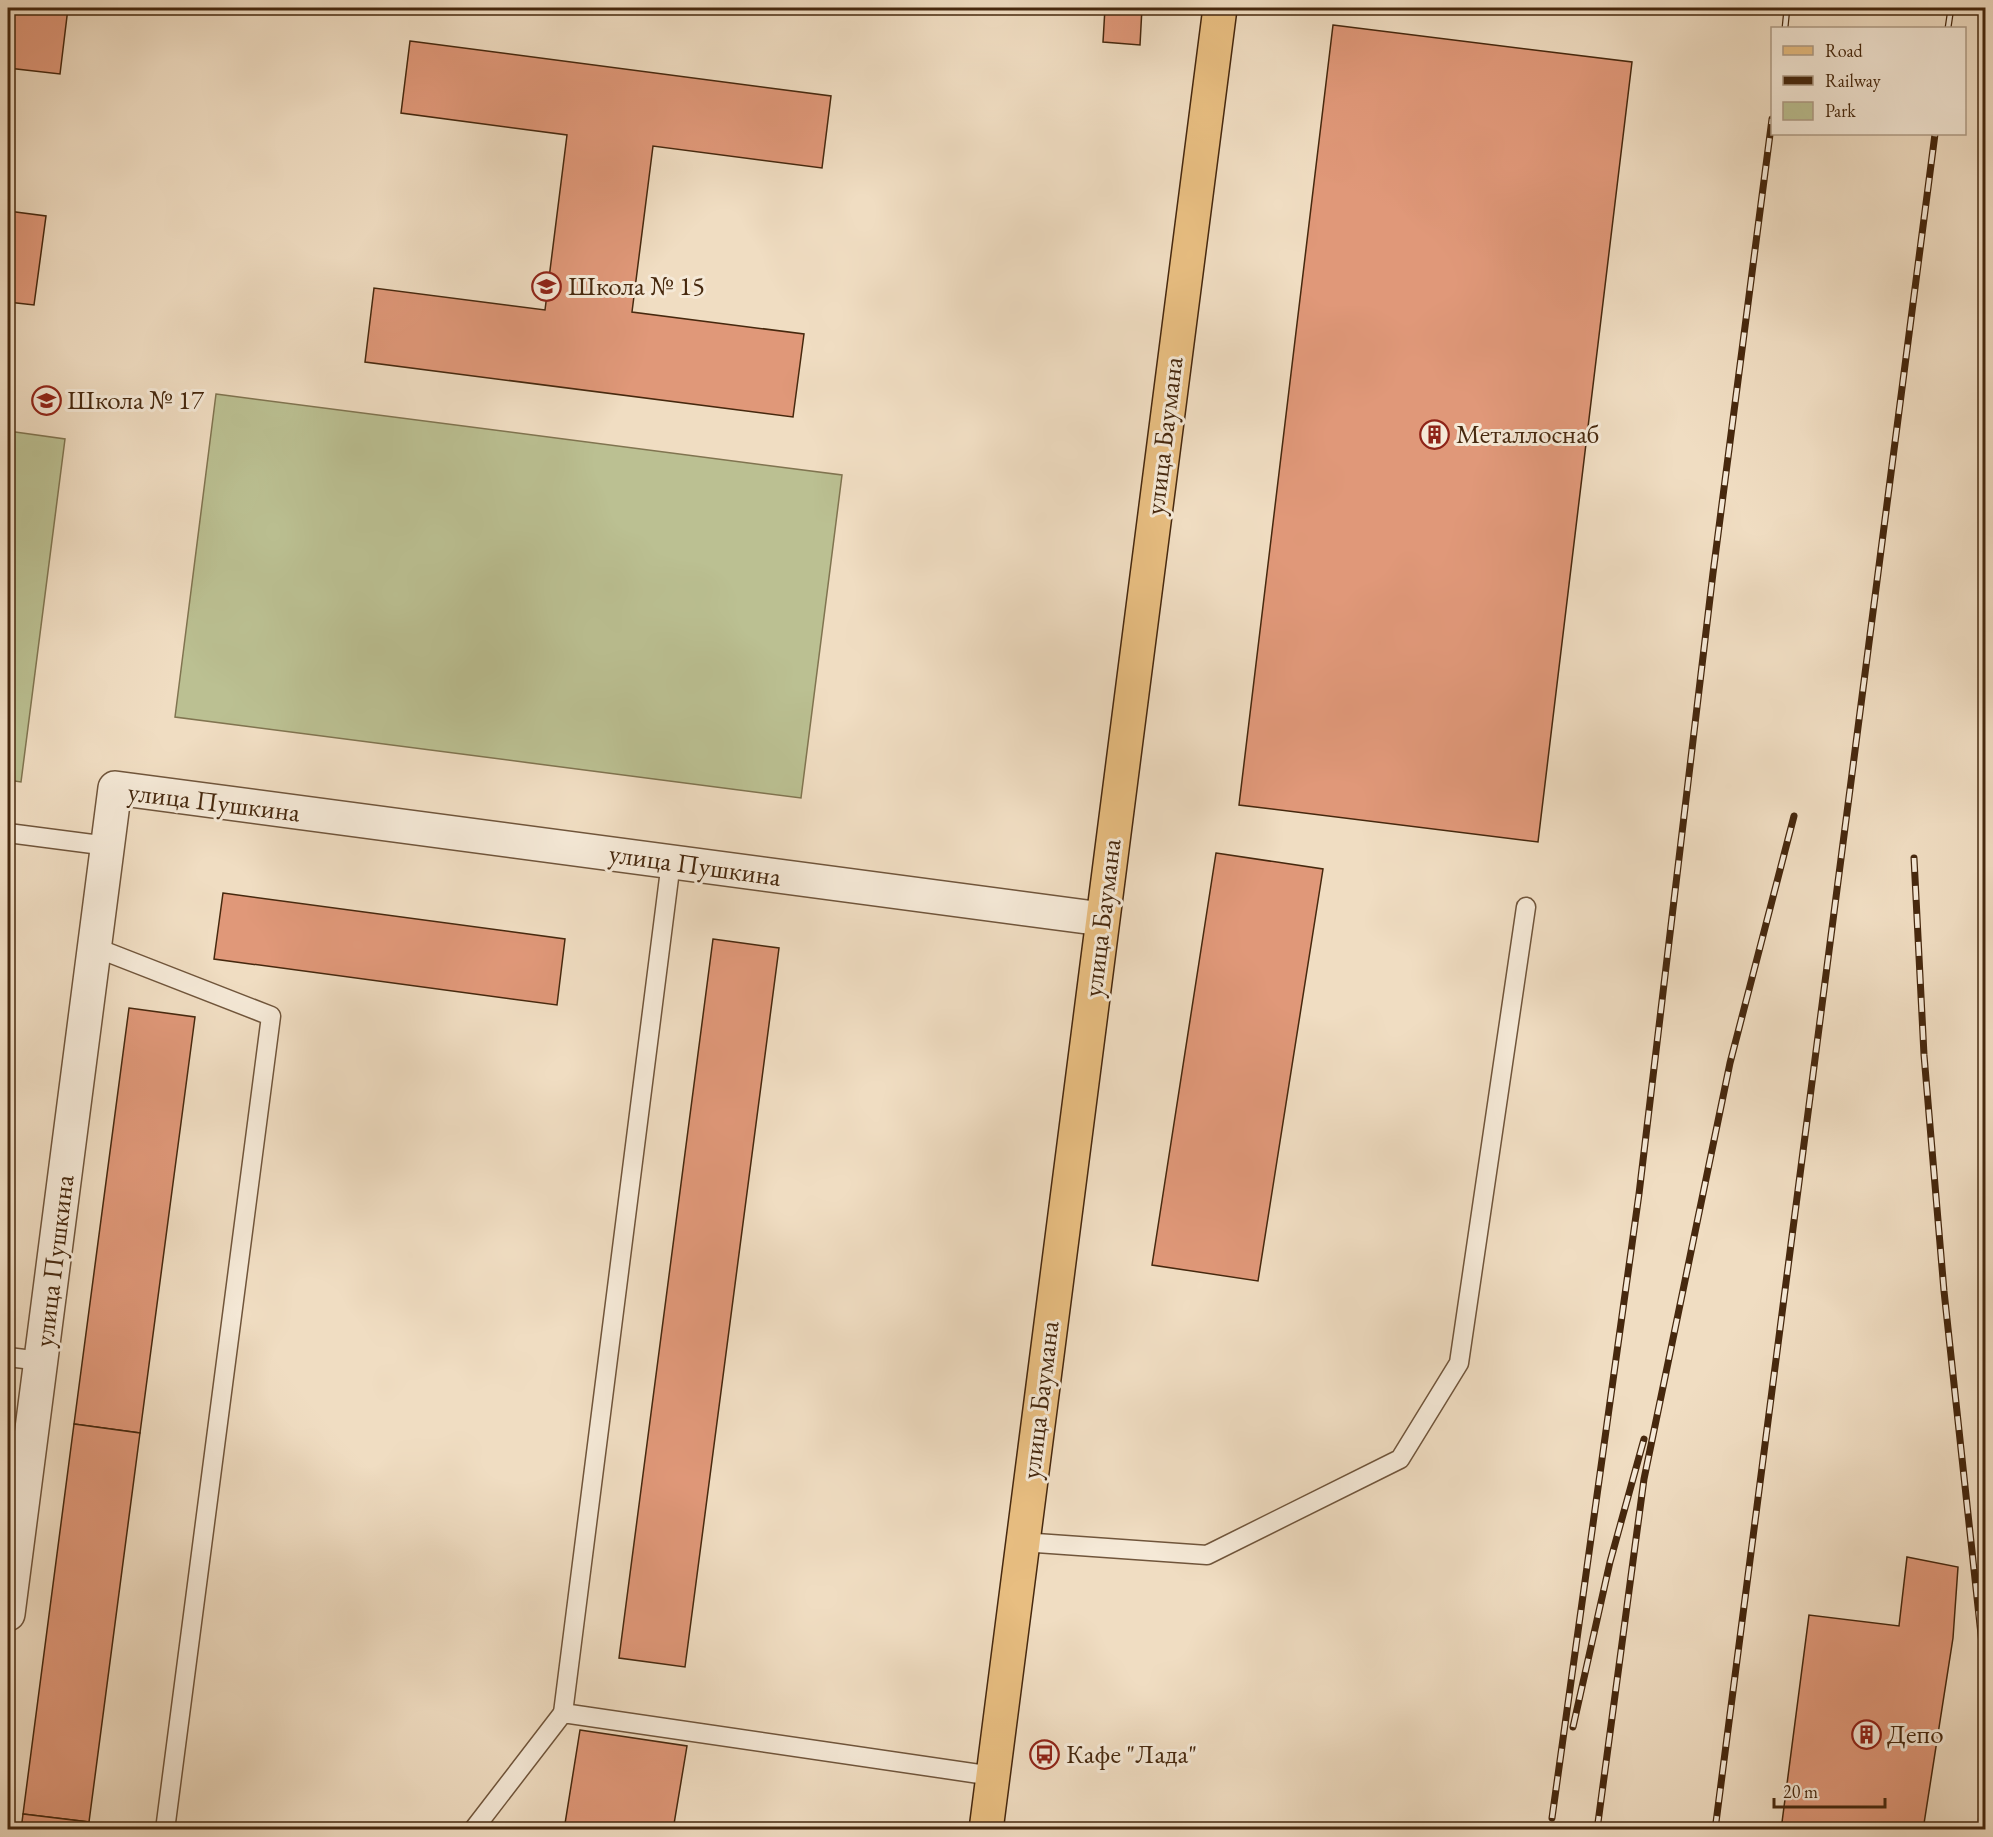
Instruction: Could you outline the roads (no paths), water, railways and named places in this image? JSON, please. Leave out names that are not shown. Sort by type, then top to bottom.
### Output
[{"type":"main road","name":"улица Баумана","points":[[986,1830],[1220,8]]},
{"type":"street","name":"улица Пушкина","points":[[8,1614],[115,788],[1102,919]]},
{"type":"lane","points":[[8,833],[108,846]]},
{"type":"lane","points":[[473,1830],[563,1713],[671,862]]},
{"type":"lane","points":[[1022,1542],[1208,1555],[1400,1459],[1459,1363],[1526,907]]},
{"type":"lane","points":[[94,947],[271,1016],[165,1830]]},
{"type":"lane","points":[[8,1357],[41,1361]]},
{"type":"lane","points":[[563,1713],[993,1776]]},
{"type":"railway","points":[[1785,27],[1787,8]]},
{"type":"railway","points":[[1948,27],[1951,8]]},
{"type":"railway","points":[[1552,1818],[1639,1194],[1713,573],[1771,127]]},
{"type":"railway","points":[[1715,1830],[1935,135]]},
{"type":"railway","points":[[1597,1830],[1644,1479],[1730,1063],[1794,816]]},
{"type":"railway","points":[[1914,858],[1924,1055],[1944,1291],[1986,1681]]},
{"type":"railway","points":[[1573,1727],[1610,1562],[1644,1439]]},
{"type":"railway","points":[[1981,1830],[1986,1703]]},
{"type":"place","name":"Школа № 15","points":[[547,286]]},
{"type":"place","name":"Школа № 17","points":[[46,400]]},
{"type":"place","name":"Металлоснаб","points":[[1435,434]]},
{"type":"place","name":"Депо","points":[[1866,1734]]},
{"type":"place","name":"Кафе \"Лада\"","points":[[1045,1754]]}]
